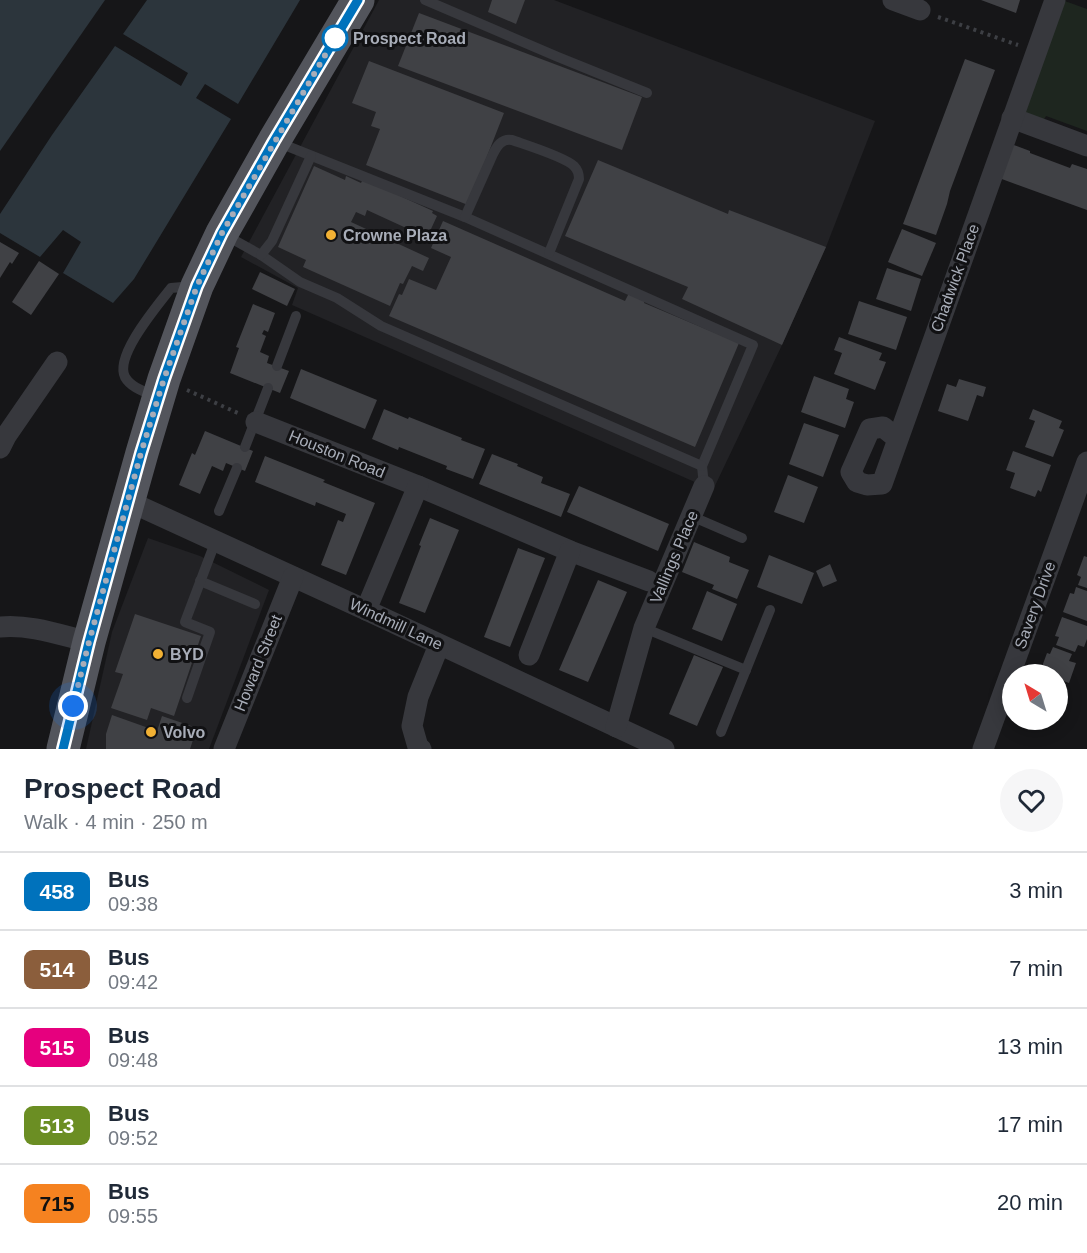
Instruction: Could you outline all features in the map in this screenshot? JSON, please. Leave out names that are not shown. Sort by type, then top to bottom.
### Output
[{"type":"main road","points":[[63,749],[89,642],[128,501],[161,388],[197,286],[222,233],[358,0]]},
{"type":"street","points":[[893,0],[920,10]]},
{"type":"street","name":"Chadwick Place","points":[[898,439],[1055,0]]},
{"type":"street","points":[[1012,118],[1087,146]]},
{"type":"street","points":[[0,448],[57,362]]},
{"type":"street","name":"Houston Road","points":[[256,422],[417,486],[570,551],[649,581]]},
{"type":"street","name":"Savery Drive","points":[[983,749],[1086,470]]},
{"type":"street","name":"Vallings Place","points":[[616,727],[644,628],[691,516],[703,476]]},
{"type":"street","points":[[366,610],[417,486]]},
{"type":"street","name":"Windmill Lane","points":[[128,501],[664,749]]},
{"type":"street","points":[[529,656],[570,551]]},
{"type":"street","name":"Howard Street","points":[[224,749],[293,577]]},
{"type":"street","points":[[0,627],[37,629],[89,642]]},
{"type":"street","points":[[418,748],[412,726],[418,697],[439,645]]},
{"type":"lane","points":[[425,0],[647,93]]},
{"type":"lane","points":[[465,217],[493,154],[502,141],[512,140],[569,162],[578,171],[579,179],[549,253]]},
{"type":"lane","points":[[222,233],[261,255],[300,282],[337,298],[381,326],[703,476],[753,345],[465,217],[274,141]]},
{"type":"lane","points":[[261,255],[272,241],[311,156]]},
{"type":"lane","points":[[161,388],[137,388],[129,382],[123,371],[124,358],[148,317],[171,288],[197,286]]},
{"type":"lane","points":[[277,366],[296,316]]},
{"type":"lane","points":[[245,447],[268,388]]},
{"type":"lane","points":[[219,511],[237,468]]},
{"type":"lane","points":[[691,516],[742,538]]},
{"type":"lane","points":[[187,698],[210,632],[185,622],[216,540]]},
{"type":"lane","points":[[200,581],[255,604]]},
{"type":"lane","points":[[721,732],[770,610]]},
{"type":"lane","points":[[644,628],[746,670]]},
{"type":"path","points":[[920,10],[1036,51]]},
{"type":"path","points":[[161,388],[256,422]]},
{"type":"shaded area","points":[[0,0],[105,0],[0,151]]},
{"type":"shaded area","points":[[147,0],[300,0],[238,104],[205,84],[196,98],[231,119],[134,279],[113,303],[63,273],[81,242],[63,230],[40,257],[0,233],[0,214],[115,46],[181,86],[188,73],[123,34]]},
{"type":"shaded area","points":[[379,0],[554,0],[875,121],[826,247],[713,490],[292,305],[298,288],[241,257]]},
{"type":"shaded area","points":[[1062,0],[1087,9],[1087,131],[1046,116],[1042,123],[1025,114]]},
{"type":"shaded area","points":[[148,538],[200,556],[269,590],[209,749],[86,749],[112,632]]},
{"type":"building","points":[[492,0],[525,0],[516,24],[488,12]]},
{"type":"building","points":[[981,0],[1020,0],[1016,13]]},
{"type":"building","points":[[419,13],[642,97],[622,150],[398,66]]},
{"type":"building","points":[[965,59],[995,70],[936,235],[903,224]]},
{"type":"building","points":[[369,61],[504,113],[468,205],[366,165],[380,129],[371,126],[376,112],[352,103]]},
{"type":"building","points":[[1011,144],[1070,168],[1072,164],[1087,169],[1087,210],[999,178]]},
{"type":"building","points":[[598,160],[728,214],[729,210],[826,247],[782,345],[682,299],[688,287],[565,236]]},
{"type":"building","name":"Crowne Plaza","points":[[314,166],[345,180],[346,176],[361,183],[363,179],[433,211],[432,213],[437,216],[425,242],[415,237],[417,233],[367,210],[365,216],[356,212],[351,222],[429,258],[423,271],[412,266],[403,284],[400,283],[390,306],[303,267],[306,260],[278,247]]},
{"type":"building","points":[[443,221],[625,301],[629,293],[645,300],[644,303],[739,343],[695,447],[389,316],[409,279],[436,290],[451,257],[431,248]]},
{"type":"building","points":[[902,229],[936,243],[922,276],[888,262]]},
{"type":"building","points":[[0,242],[19,253],[0,278]]},
{"type":"building","points":[[39,261],[59,274],[31,315],[12,302]]},
{"type":"building","points":[[887,268],[921,279],[911,311],[876,299]]},
{"type":"building","points":[[260,272],[295,289],[287,306],[252,289]]},
{"type":"building","points":[[859,301],[907,317],[896,350],[848,334]]},
{"type":"building","points":[[253,304],[275,313],[268,332],[264,330],[262,334],[266,336],[260,352],[269,356],[267,363],[289,371],[280,393],[230,373],[239,348],[236,347]]},
{"type":"building","points":[[839,337],[882,353],[879,360],[886,362],[875,390],[834,374],[842,353],[834,350]]},
{"type":"building","points":[[301,369],[377,400],[365,429],[290,398]]},
{"type":"building","points":[[814,376],[849,389],[846,399],[854,402],[845,428],[801,412]]},
{"type":"building","points":[[959,379],[986,387],[983,397],[977,395],[968,421],[938,411],[947,384],[956,387]]},
{"type":"building","points":[[384,409],[485,449],[473,479],[446,469],[447,466],[372,439]]},
{"type":"building","points":[[1033,409],[1062,421],[1059,428],[1064,430],[1053,457],[1025,447],[1035,421],[1029,419]]},
{"type":"building","points":[[804,423],[839,435],[823,477],[789,464]]},
{"type":"building","points":[[205,431],[253,451],[245,471],[226,463],[223,471],[212,466],[200,494],[179,485],[192,453],[195,455]]},
{"type":"building","points":[[1013,451],[1051,465],[1041,492],[1038,490],[1035,497],[1010,488],[1015,473],[1006,470]]},
{"type":"building","points":[[492,454],[543,477],[541,483],[570,494],[561,517],[479,484]]},
{"type":"building","points":[[265,456],[375,503],[346,575],[321,565],[338,520],[343,522],[346,514],[316,502],[315,506],[255,482]]},
{"type":"building","points":[[788,475],[818,487],[804,523],[774,512]]},
{"type":"building","points":[[579,486],[669,524],[658,551],[567,512]]},
{"type":"building","points":[[430,518],[459,530],[425,613],[399,603]]},
{"type":"building","points":[[694,542],[730,557],[729,562],[749,570],[737,599],[712,589],[714,585],[682,572]]},
{"type":"building","points":[[518,548],[545,558],[510,647],[484,637]]},
{"type":"building","points":[[769,555],[814,573],[802,604],[757,587]]},
{"type":"building","points":[[1084,556],[1087,557],[1087,588],[1078,585],[1081,577],[1077,575]]},
{"type":"building","points":[[830,564],[837,581],[823,587],[816,571]]},
{"type":"building","points":[[598,580],[627,592],[588,682],[559,670]]},
{"type":"building","points":[[1076,587],[1087,591],[1087,621],[1063,612],[1070,593],[1074,594]]},
{"type":"building","points":[[707,591],[737,604],[722,641],[692,629]]},
{"type":"building","name":"BYD","points":[[135,614],[201,636],[174,716],[151,708],[147,720],[111,708],[123,674],[115,672]]},
{"type":"building","points":[[1062,617],[1087,626],[1087,639],[1084,647],[1078,645],[1075,652],[1056,645],[1059,637],[1055,636]]},
{"type":"building","points":[[1053,647],[1072,654],[1069,661],[1076,663],[1069,683],[1068,664],[1043,664],[1047,653],[1050,654]]},
{"type":"building","points":[[694,655],[723,667],[697,726],[669,714]]},
{"type":"building","name":"Volvo","points":[[112,715],[157,731],[162,716],[197,728],[190,749],[106,749],[106,734]]},
{"type":"bus line","name":"458","points":[[63,749],[89,642],[141,453],[197,286],[222,233],[358,0]]},
{"type":"place","name":"Prospect Road","points":[[335,38]]},
{"type":"place","name":"Crowne Plaza","points":[[331,235]]},
{"type":"place","name":"BYD","points":[[158,654]]},
{"type":"place","name":"Volvo","points":[[151,732]]},
{"type":"route","points":[[73,706],[141,453],[197,286],[222,233],[335,38]]}]
